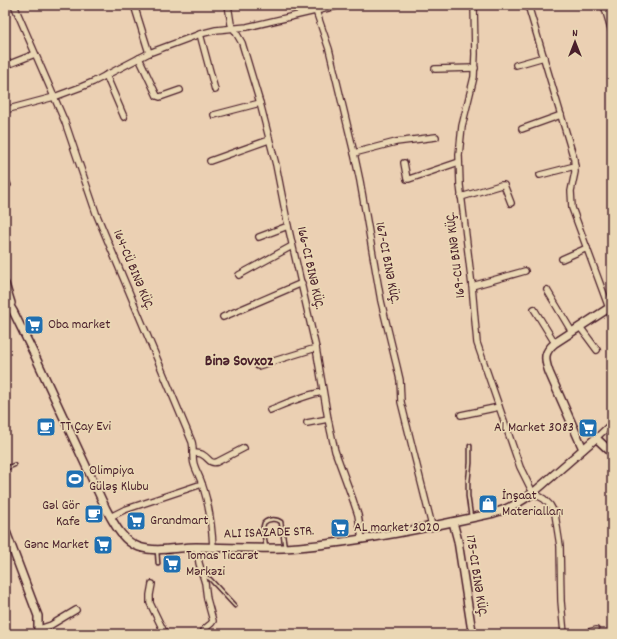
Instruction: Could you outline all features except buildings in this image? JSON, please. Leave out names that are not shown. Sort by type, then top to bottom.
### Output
[{"type":"street","name":"164-CÜ BINƏ KÜÇ.","points":[[14,5],[72,142],[96,213],[192,442],[193,461],[202,484],[210,516],[213,548]]},
{"type":"street","points":[[134,5],[149,53]]},
{"type":"street","points":[[228,5],[231,24],[242,43],[260,103],[276,165],[292,246],[316,348],[328,419],[336,450],[358,515],[362,540]]},
{"type":"street","points":[[5,110],[54,97],[81,87],[149,53],[200,34],[216,30],[247,27],[315,8],[341,5]]},
{"type":"street","name":"169-CU BINƏ KÜÇ.","points":[[474,5],[475,68],[460,134],[459,162],[461,197],[472,286],[477,343],[520,467],[533,493]]},
{"type":"street","points":[[528,5],[574,159],[575,172],[570,191],[572,208],[611,307],[555,343],[548,351],[546,358],[546,364],[583,449]]},
{"type":"street","points":[[604,5],[612,32]]},
{"type":"street","name":"167-CI BINƏ KÜÇ.","points":[[315,8],[329,49],[354,153],[380,294],[400,380],[402,408],[432,526]]},
{"type":"street","points":[[200,34],[215,90]]},
{"type":"street","points":[[12,63],[36,54]]},
{"type":"street","points":[[516,65],[544,57]]},
{"type":"street","points":[[139,58],[157,96],[160,97],[180,90]]},
{"type":"street","points":[[435,69],[475,68]]},
{"type":"street","points":[[106,75],[124,116]]},
{"type":"street","points":[[214,115],[260,103]]},
{"type":"street","points":[[522,129],[561,115]]},
{"type":"street","points":[[354,153],[396,142],[436,137]]},
{"type":"street","points":[[210,161],[269,140]]},
{"type":"street","points":[[404,163],[407,179],[409,179],[459,162]]},
{"type":"street","points":[[540,175],[575,166]]},
{"type":"street","points":[[461,197],[504,185],[511,203]]},
{"type":"street","points":[[259,237],[288,226]]},
{"type":"street","points":[[239,275],[292,246]]},
{"type":"street","points":[[562,259],[587,248]]},
{"type":"street","points":[[472,286],[524,271]]},
{"type":"street","points":[[223,317],[302,284]]},
{"type":"street","points":[[5,285],[13,311]]},
{"type":"street","points":[[547,290],[572,332]]},
{"type":"street","points":[[5,298],[13,311]]},
{"type":"street","points":[[534,309],[555,343]]},
{"type":"street","points":[[5,314],[13,311]]},
{"type":"street","name":"ALI ISAZADE STR.","points":[[13,311],[110,517],[126,539],[132,544],[146,549],[266,549],[336,543],[381,537],[494,513],[507,509],[526,499],[612,423]]},
{"type":"street","points":[[580,327],[597,350]]},
{"type":"street","points":[[258,366],[316,348]]},
{"type":"street","points":[[270,410],[300,398],[323,392]]},
{"type":"street","points":[[461,415],[499,407]]},
{"type":"street","points":[[307,423],[328,419]]},
{"type":"street","points":[[596,438],[612,453]]},
{"type":"street","points":[[193,453],[204,455],[214,463],[244,448]]},
{"type":"street","points":[[110,517],[124,510],[202,484]]},
{"type":"street","points":[[533,493],[544,499],[550,505],[555,514],[560,546],[560,601],[564,634]]},
{"type":"street","points":[[453,522],[458,541],[471,625],[474,634]]},
{"type":"street","points":[[5,530],[38,616],[38,632],[76,610]]},
{"type":"street","points":[[197,548],[199,563],[213,621],[203,630],[204,634]]},
{"type":"street","points":[[152,584],[150,603],[165,634]]},
{"type":"street","points":[[582,634],[596,630]]},
{"type":"lane","points":[[5,175],[10,185]]},
{"type":"lane","points":[[470,446],[468,496],[472,518]]},
{"type":"lane","points":[[5,469],[14,465]]},
{"type":"lane","points":[[266,549],[263,527],[264,523],[267,520],[276,519],[281,522],[286,548]]},
{"type":"lane","points":[[157,550],[158,564]]},
{"type":"lane","points":[[203,576],[210,579],[235,606]]},
{"type":"place","name":"Oba market","points":[[34,325]]},
{"type":"place","name":"TT Çay Evi","points":[[46,427]]},
{"type":"place","name":"Al Market 3083","points":[[588,428]]},
{"type":"place","name":"Olimpiya Güləş Klubu","points":[[75,479]]},
{"type":"place","name":"İnşaat Materialları","points":[[488,504]]},
{"type":"place","name":"Gəl Gör Kafe","points":[[94,514]]},
{"type":"place","name":"Grandmart","points":[[136,521]]},
{"type":"place","name":"AL market 3020","points":[[340,528]]},
{"type":"place","name":"Gənc Market","points":[[103,545]]},
{"type":"place","name":"Tomas Ticarət Mərkəzi","points":[[172,564]]},
{"type":"district","name":"Binə Sovxoz","points":[[239,361]]}]
